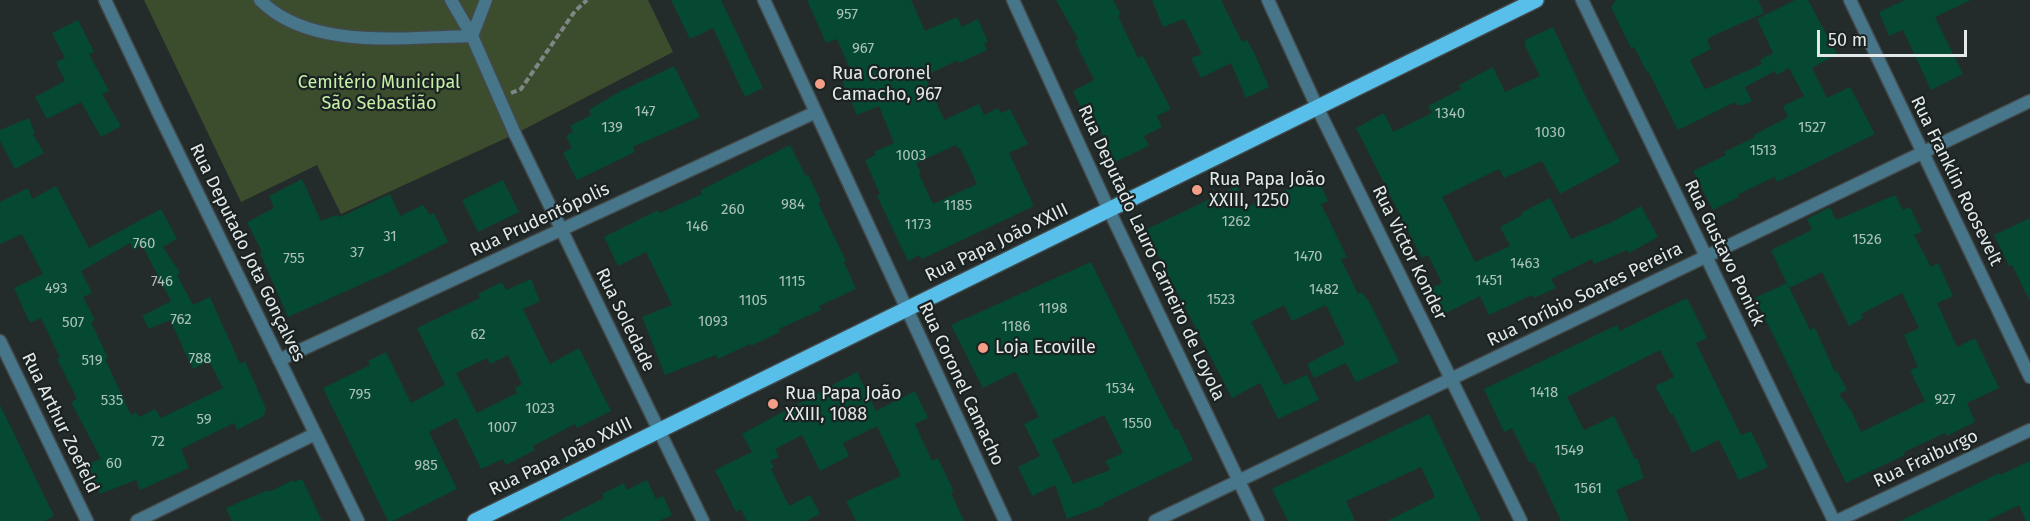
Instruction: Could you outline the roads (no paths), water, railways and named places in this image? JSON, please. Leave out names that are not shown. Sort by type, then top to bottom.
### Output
[{"type":"main road","name":"Rua Papa João XXIII","points":[[476,521],[1536,0]]},
{"type":"street","name":"Rua Deputado Jota Gonçalves","points":[[105,0],[358,521]]},
{"type":"street","points":[[260,0],[270,11],[300,26],[333,34],[375,38],[472,36],[486,0]]},
{"type":"street","name":"Rua Soledade","points":[[451,0],[472,36],[515,134],[703,521]]},
{"type":"street","name":"Rua Coronel Camacho","points":[[764,0],[1005,521]]},
{"type":"street","name":"Rua Deputado Lauro Carneiro de Loyola","points":[[1013,0],[1109,210],[1258,521]]},
{"type":"street","name":"Rua Victor Konder","points":[[1268,0],[1317,107],[1521,521]]},
{"type":"street","name":"Rua Gustavo Ponick","points":[[1582,0],[1835,521]]},
{"type":"street","name":"Rua Franklin Roosevelt","points":[[1850,0],[2030,377]]},
{"type":"street","name":"Rua Toríbio Soares Pereira","points":[[1155,521],[2030,101]]},
{"type":"street","name":"Rua Prudentópolis","points":[[279,360],[816,112]]},
{"type":"street","name":"Rua Arthur Zoefeld","points":[[0,341],[87,521]]},
{"type":"street","name":"Rua Fraiburgo","points":[[1835,521],[2030,430]]},
{"type":"street","points":[[137,521],[315,434]]},
{"type":"place","name":"Rua Coronel Camacho, 967","points":[[820,84]]},
{"type":"place","name":"Rua Papa João XXIII, 1250","points":[[1197,190]]},
{"type":"place","name":"Loja Ecoville","points":[[983,348]]},
{"type":"place","name":"Rua Papa João XXIII, 1088","points":[[773,404]]},
{"type":"park label","name":"Cemitério Municipal São Sebastião","points":[[379,94]]}]
